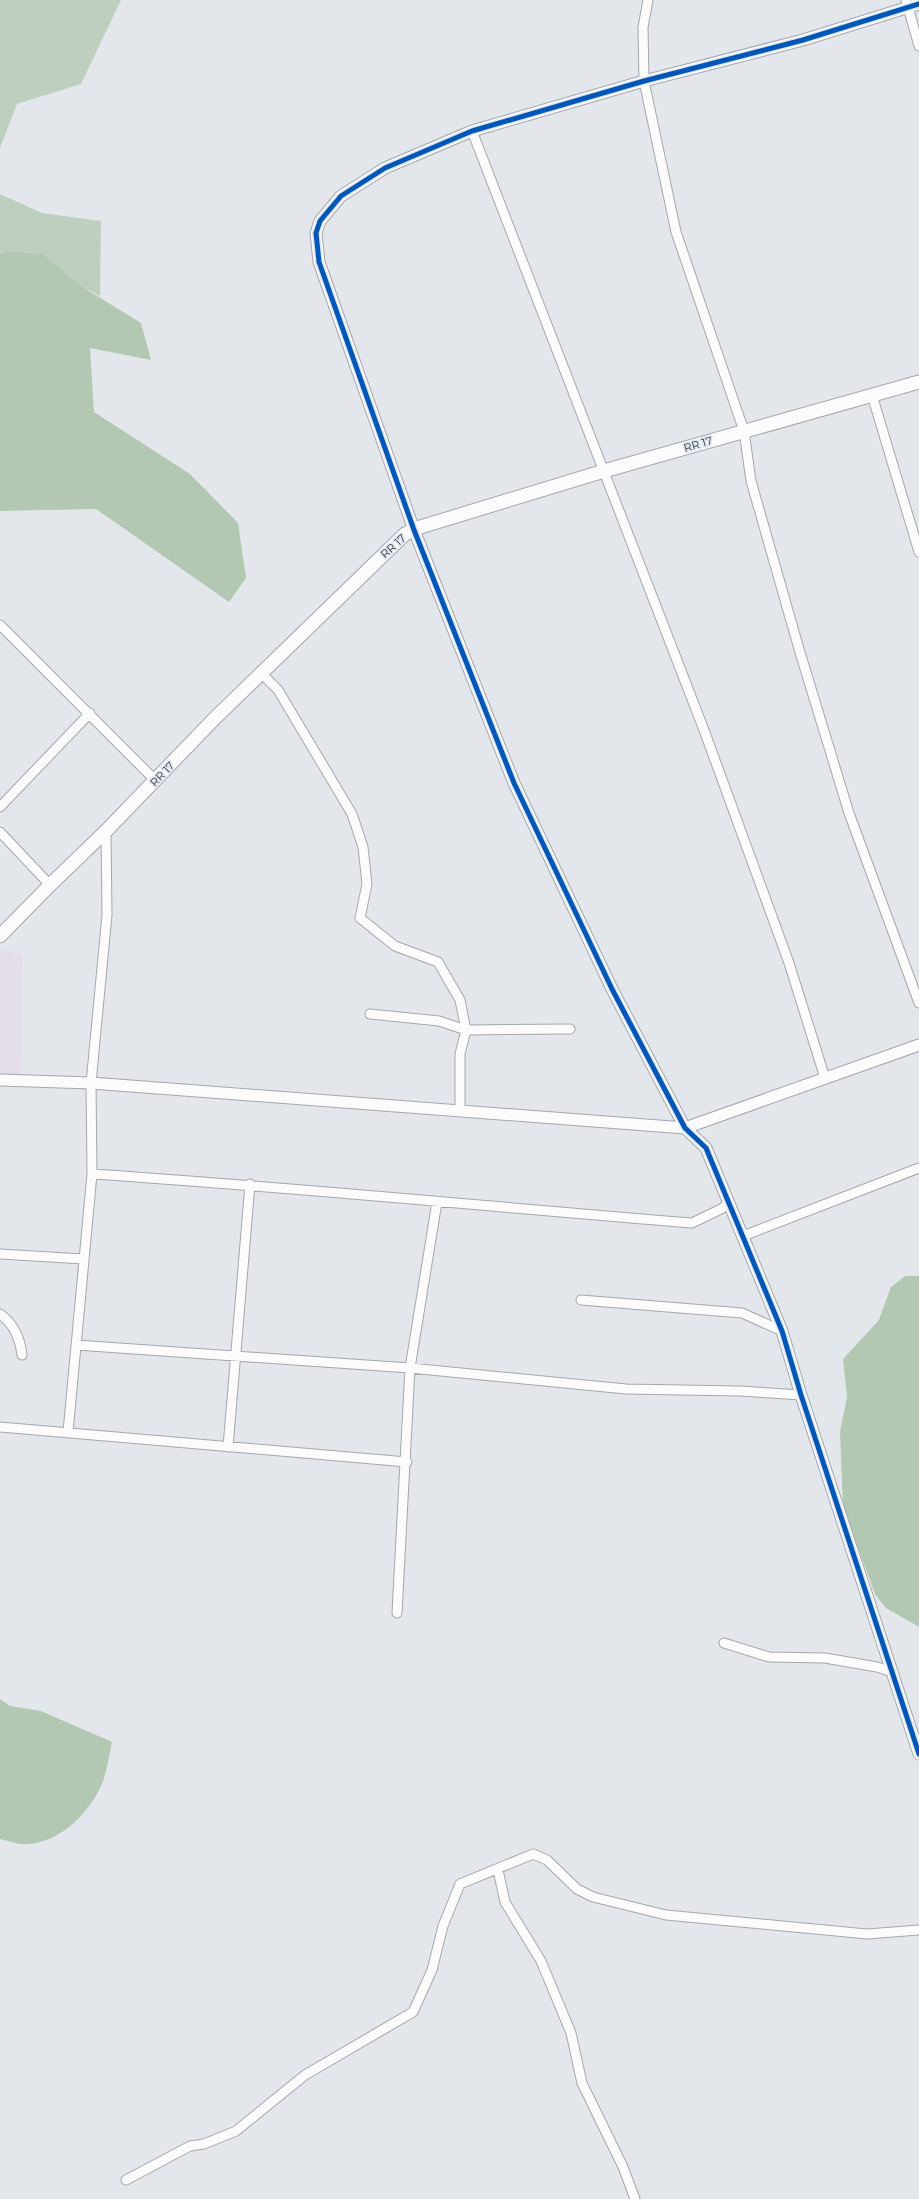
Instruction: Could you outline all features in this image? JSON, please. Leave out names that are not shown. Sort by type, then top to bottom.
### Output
[{"type":"main road","name":"RR 17","points":[[0,936],[50,884],[156,781],[261,673],[405,534],[604,471],[919,382]]},
{"type":"street","points":[[648,0],[643,27],[644,81],[676,232],[744,431],[752,481],[805,672],[849,813],[919,1003]]},
{"type":"street","points":[[907,4],[919,46]]},
{"type":"street","points":[[919,4],[907,4],[803,40],[644,81],[472,131],[384,168],[341,196],[320,221],[316,233],[319,262],[414,530],[514,783],[612,989],[685,1128],[706,1148],[782,1331],[801,1395],[919,1754]]},
{"type":"street","points":[[472,131],[704,730],[789,963],[825,1078]]},
{"type":"street","points":[[872,395],[919,552]]},
{"type":"street","points":[[0,625],[90,713],[156,781]]},
{"type":"street","points":[[261,673],[278,690],[352,814],[363,847],[367,884],[360,918],[395,946],[438,962],[460,1000],[466,1030],[460,1054],[460,1111]]},
{"type":"street","points":[[0,807],[90,713]]},
{"type":"street","points":[[68,1432],[92,1174],[91,1083],[107,915],[106,831]]},
{"type":"street","points":[[0,832],[50,884]]},
{"type":"street","points":[[370,1014],[439,1021],[466,1030],[570,1029]]},
{"type":"street","points":[[0,1080],[91,1083],[685,1128],[919,1045]]},
{"type":"street","points":[[743,1236],[919,1168]]},
{"type":"street","points":[[92,1174],[250,1184],[436,1202],[692,1223],[721,1209],[729,1203]]},
{"type":"street","points":[[228,1447],[250,1184]]},
{"type":"street","points":[[397,1614],[407,1462],[410,1368],[436,1202]]},
{"type":"street","points":[[0,1254],[83,1259]]},
{"type":"street","points":[[581,1300],[742,1313],[782,1331]]},
{"type":"street","points":[[0,1314],[8,1321],[18,1334],[22,1355]]},
{"type":"street","points":[[76,1345],[410,1368],[626,1389],[801,1395]]},
{"type":"street","points":[[0,1426],[407,1462]]},
{"type":"street","points":[[724,1643],[769,1657],[825,1658],[877,1667],[892,1672]]},
{"type":"street","points":[[126,2180],[190,2146],[204,2144],[236,2131],[306,2075],[413,2012],[432,1970],[442,1926],[460,1884],[498,1870],[533,1854],[547,1860],[577,1889],[593,1896],[678,1917],[867,1934],[919,1930]]},
{"type":"street","points":[[498,1870],[505,1902],[542,1961],[571,2033],[582,2083],[623,2167],[635,2199]]},
{"type":"shaded area","points":[[0,950],[22,954],[21,1077],[0,1077]]},
{"type":"green space","points":[[0,0],[121,0],[81,84],[17,104],[0,148]]},
{"type":"green space","points":[[0,194],[42,213],[101,221],[100,296],[84,288],[43,254],[8,251],[0,254]]},
{"type":"green space","points":[[8,251],[43,254],[84,288],[141,323],[151,360],[90,348],[94,412],[190,474],[238,523],[246,578],[229,602],[96,509],[0,511],[0,254]]},
{"type":"green space","points":[[905,1276],[919,1276],[919,1627],[886,1608],[875,1594],[843,1506],[840,1432],[847,1397],[843,1359],[879,1320],[891,1287]]},
{"type":"green space","points":[[0,1699],[10,1706],[41,1711],[112,1742],[102,1784],[90,1805],[82,1815],[62,1832],[39,1842],[21,1844],[0,1839]]},
{"type":"cycle path","points":[[919,4],[803,40],[644,81],[472,131],[385,168],[341,196],[320,221],[316,233],[319,262],[414,530],[514,783],[612,989],[685,1128],[706,1148],[782,1331],[801,1395],[919,1754]]}]
